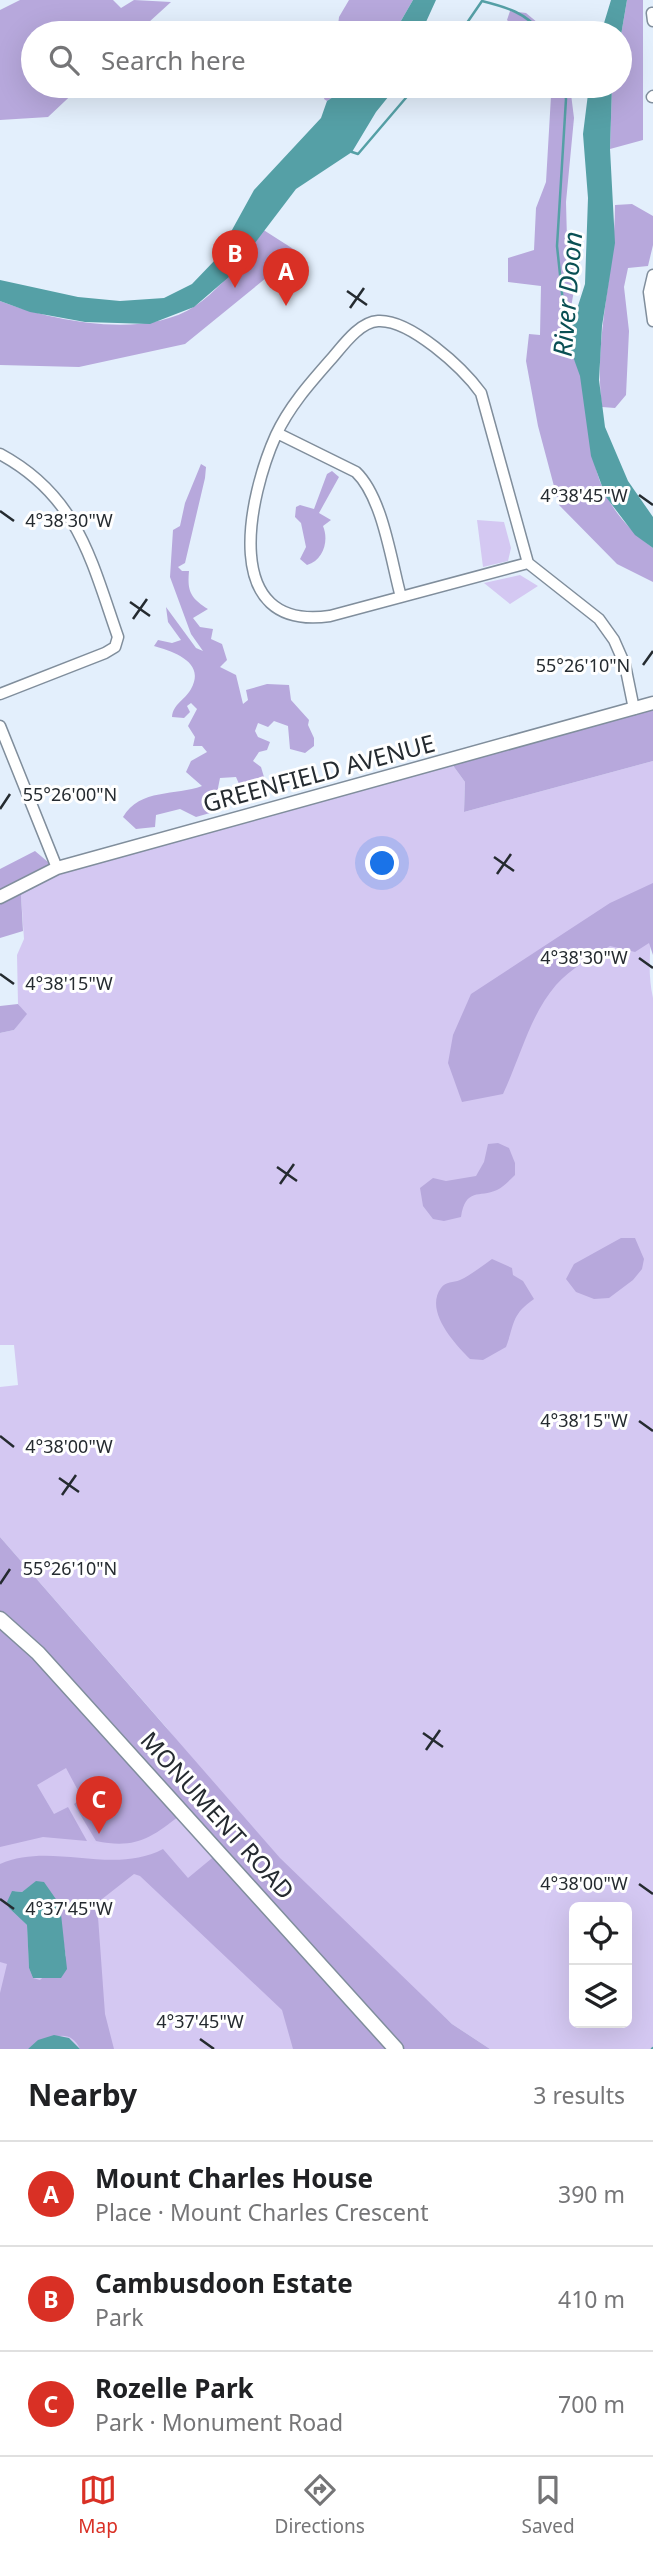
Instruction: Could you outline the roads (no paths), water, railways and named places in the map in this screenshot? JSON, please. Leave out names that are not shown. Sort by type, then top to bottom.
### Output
[{"type":"main road","name":"MONUMENT ROAD","points":[[0,1619],[38,1653],[396,2049]]},
{"type":"street","points":[[652,13],[653,21]]},
{"type":"street","points":[[653,275],[649,292],[653,320]]},
{"type":"street","points":[[528,563],[308,619],[293,616],[269,601],[257,583],[250,555],[251,512],[277,433],[295,403],[344,344],[362,328],[376,321],[406,327],[468,375],[481,393],[528,563],[599,619],[614,640],[625,665],[634,709]]},
{"type":"street","points":[[277,433],[356,472],[363,480],[376,505],[401,597]]},
{"type":"street","points":[[0,454],[33,475],[70,515],[85,540],[118,637],[115,647],[105,653],[0,694]]},
{"type":"street","name":"GREENFIELD AVENUE","points":[[0,897],[57,868],[653,703]]},
{"type":"street","points":[[0,726],[3,744],[57,868]]},
{"type":"water","points":[[413,0],[436,0],[426,21],[401,21]]},
{"type":"water","points":[[611,0],[627,0],[623,21],[605,21]]},
{"type":"water","points":[[332,98],[387,98],[352,152],[296,189],[230,276],[194,307],[150,324],[85,322],[30,312],[0,301],[0,280],[78,297],[120,301],[164,298],[192,284],[216,259],[254,190],[321,118],[327,101]]},
{"type":"water","name":"River Doon","points":[[588,98],[612,98],[610,149],[615,243],[602,326],[599,380],[605,427],[628,481],[653,517],[653,548],[635,535],[606,497],[591,456],[580,376],[567,340],[585,284],[588,198],[583,134]]},
{"type":"water","points":[[36,1881],[44,1882],[60,1905],[67,1969],[61,1978],[33,1978],[29,1968],[27,1925],[9,1908],[7,1902],[12,1891],[22,1892]]},
{"type":"water","points":[[54,2035],[69,2038],[80,2049],[28,2049],[38,2040]]},
{"type":"waterway","points":[[468,21],[482,1],[508,8],[530,21]]},
{"type":"waterway","points":[[352,152],[358,154],[406,98]]},
{"type":"waterway","points":[[566,98],[557,246],[567,340]]},
{"type":"place","name":"Cambusdoon Estate","points":[[235,288]]},
{"type":"place","name":"Mount Charles House","points":[[286,306]]},
{"type":"place","name":"Rozelle Park","points":[[99,1834]]}]
